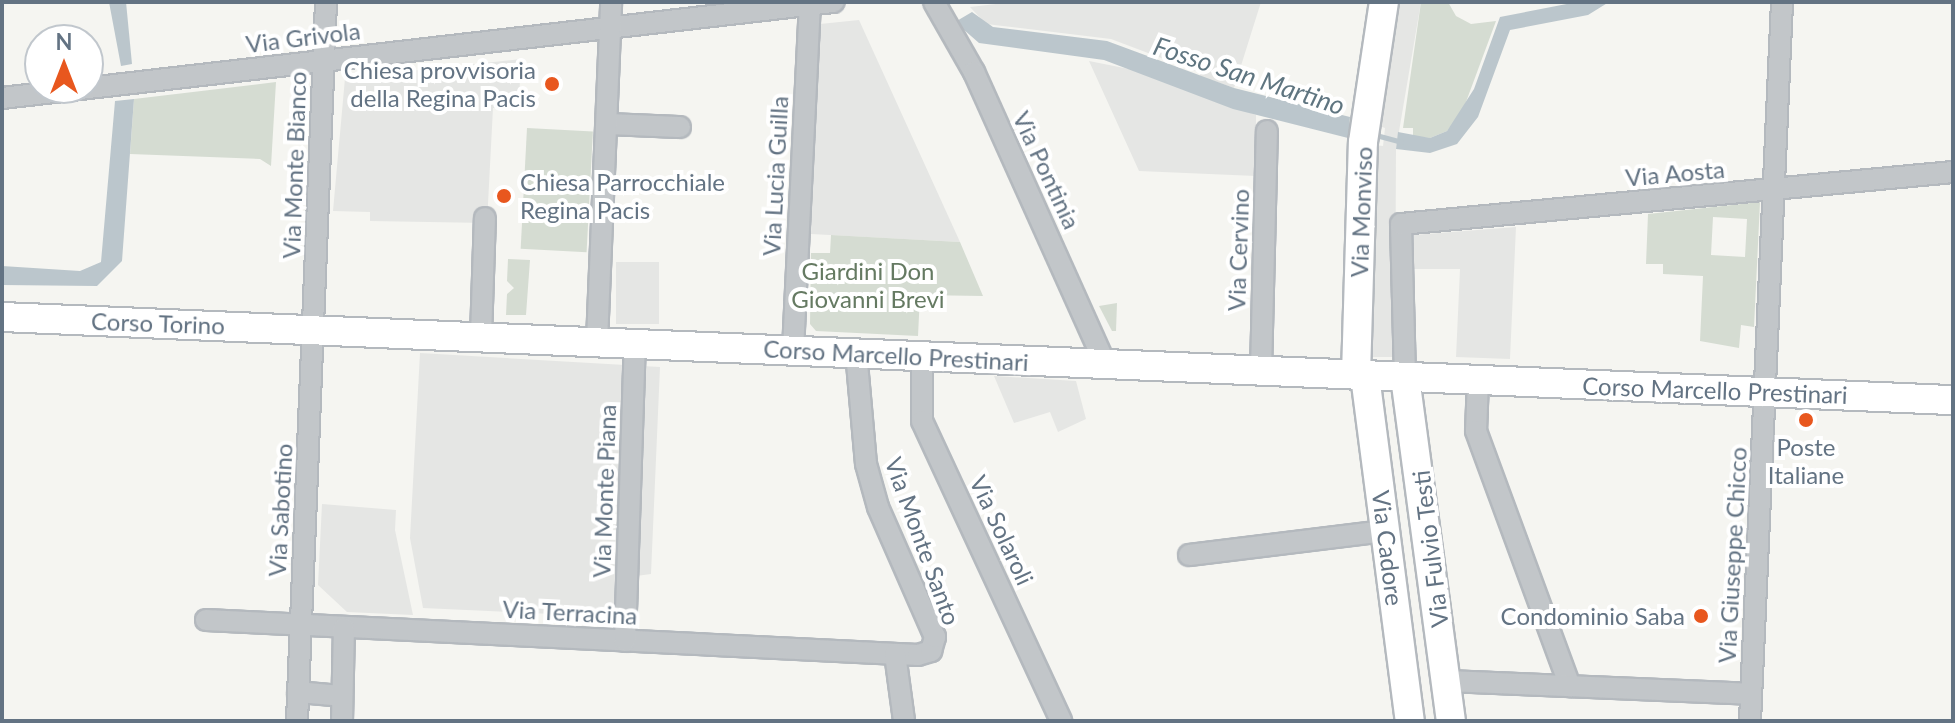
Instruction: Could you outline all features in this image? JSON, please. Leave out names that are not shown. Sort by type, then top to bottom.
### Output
[{"type":"main road","name":"Via Monviso","points":[[1361,375],[1364,132],[1384,2]]},
{"type":"main road","name":"Corso Torino","points":[[2,317],[314,329]]},
{"type":"main road","name":"Corso Marcello Prestinari","points":[[314,329],[1953,400]]},
{"type":"main road","name":"Via Cadore","points":[[1361,375],[1410,721]]},
{"type":"main road","name":"Via Fulvio Testi","points":[[1405,377],[1451,721]]},
{"type":"street","name":"Via Monte Bianco","points":[[314,329],[326,2]]},
{"type":"street","points":[[597,341],[611,2]]},
{"type":"street","name":"Via Grivola","points":[[2,98],[833,2]]},
{"type":"street","name":"Via Pontinia","points":[[934,2],[974,72],[1105,364]]},
{"type":"street","name":"Via Giuseppe Chicco","points":[[1750,721],[1782,2]]},
{"type":"street","name":"Via Lucia Guilla","points":[[793,350],[810,4]]},
{"type":"street","points":[[607,124],[680,127]]},
{"type":"street","name":"Via Cervino","points":[[1261,371],[1267,131]]},
{"type":"street","name":"Via Aosta","points":[[1405,377],[1401,224],[1953,172]]},
{"type":"street","points":[[481,336],[485,218]]},
{"type":"street","name":"Via Sabotino","points":[[297,721],[314,329]]},
{"type":"street","name":"Via Monte Piana","points":[[625,641],[635,343]]},
{"type":"street","name":"Via Monte Santo","points":[[856,353],[866,464],[878,507],[935,637],[931,651]]},
{"type":"street","name":"Via Solaroli","points":[[922,356],[922,421],[1061,721]]},
{"type":"street","points":[[1478,380],[1476,431],[1570,686]]},
{"type":"street","points":[[1189,555],[1385,531]]},
{"type":"street","name":"Via Terracina","points":[[206,620],[895,654],[931,651]]},
{"type":"street","points":[[342,721],[344,628]]},
{"type":"street","points":[[895,654],[904,721]]},
{"type":"street","points":[[1446,681],[1751,694]]},
{"type":"street","points":[[298,692],[342,696]]},
{"type":"shaded area","points":[[109,2],[126,2],[132,64],[121,66]]},
{"type":"shaded area","points":[[1013,2],[1261,2],[1234,88],[1211,80],[1203,95],[1256,115],[1256,176],[1139,171],[1089,61],[1139,71],[1194,91],[1201,73],[1111,39],[986,24],[970,7]]},
{"type":"shaded area","points":[[1394,2],[1421,2],[1396,149],[1395,357],[1370,357],[1375,145],[1383,146],[1385,128],[1377,125]]},
{"type":"shaded area","points":[[1577,2],[1609,2],[1588,15],[1510,30],[1478,117],[1457,144],[1430,153],[1396,149],[1398,132],[1430,138],[1447,131],[1474,89],[1500,17]]},
{"type":"shaded area","points":[[972,12],[993,27],[1107,41],[1234,88],[1350,117],[1348,138],[1233,109],[1104,60],[979,43],[955,22]]},
{"type":"shaded area","points":[[859,20],[960,242],[811,234],[820,24]]},
{"type":"shaded area","points":[[521,59],[519,100],[524,109],[493,108],[487,223],[370,221],[370,212],[333,211],[345,78]]},
{"type":"shaded area","points":[[134,99],[122,261],[97,286],[2,285],[2,266],[80,271],[101,262],[115,101]]},
{"type":"shaded area","points":[[1516,227],[1510,359],[1456,357],[1460,269],[1414,269],[1413,235]]},
{"type":"shaded area","points":[[616,262],[659,262],[659,324],[616,324]]},
{"type":"shaded area","points":[[420,353],[660,367],[651,574],[636,576],[618,617],[423,608],[410,538]]},
{"type":"shaded area","points":[[994,376],[1076,381],[1086,419],[1058,432],[1050,412],[1014,423]]},
{"type":"shaded area","points":[[322,504],[396,510],[395,530],[413,615],[347,612],[318,585]]},
{"type":"green space","points":[[1421,2],[1448,2],[1456,16],[1471,24],[1496,21],[1463,110],[1447,131],[1430,138],[1413,137],[1413,128],[1403,128]]},
{"type":"green space","points":[[276,82],[271,166],[260,159],[130,154],[134,99]]},
{"type":"green space","points":[[527,128],[593,131],[587,252],[521,249]]},
{"type":"green space","points":[[1760,202],[1754,327],[1741,325],[1739,348],[1700,341],[1703,276],[1663,274],[1663,264],[1646,264],[1648,214]],"holes":[[[1713,217],[1747,219],[1745,257],[1711,255]]]},
{"type":"green space","name":"Giardini Don Giovanni Brevi","points":[[831,235],[960,242],[983,296],[920,295],[918,336],[816,331],[810,324],[811,253],[830,253]]},
{"type":"green space","points":[[508,259],[530,260],[526,315],[506,315],[507,294],[514,288],[507,281]]},
{"type":"green space","points":[[1117,303],[1116,331],[1112,331],[1099,306]]},
{"type":"waterway","name":"Fosso San Martino","points":[[1372,134],[1401,142]]},
{"type":"place","name":"Chiesa provvisoria della Regina Pacis","points":[[552,84]]},
{"type":"place","name":"Chiesa Parrocchiale Regina Pacis","points":[[504,196]]},
{"type":"place","name":"Poste Italiane","points":[[1806,420]]},
{"type":"place","name":"Condominio Saba","points":[[1701,616]]}]
